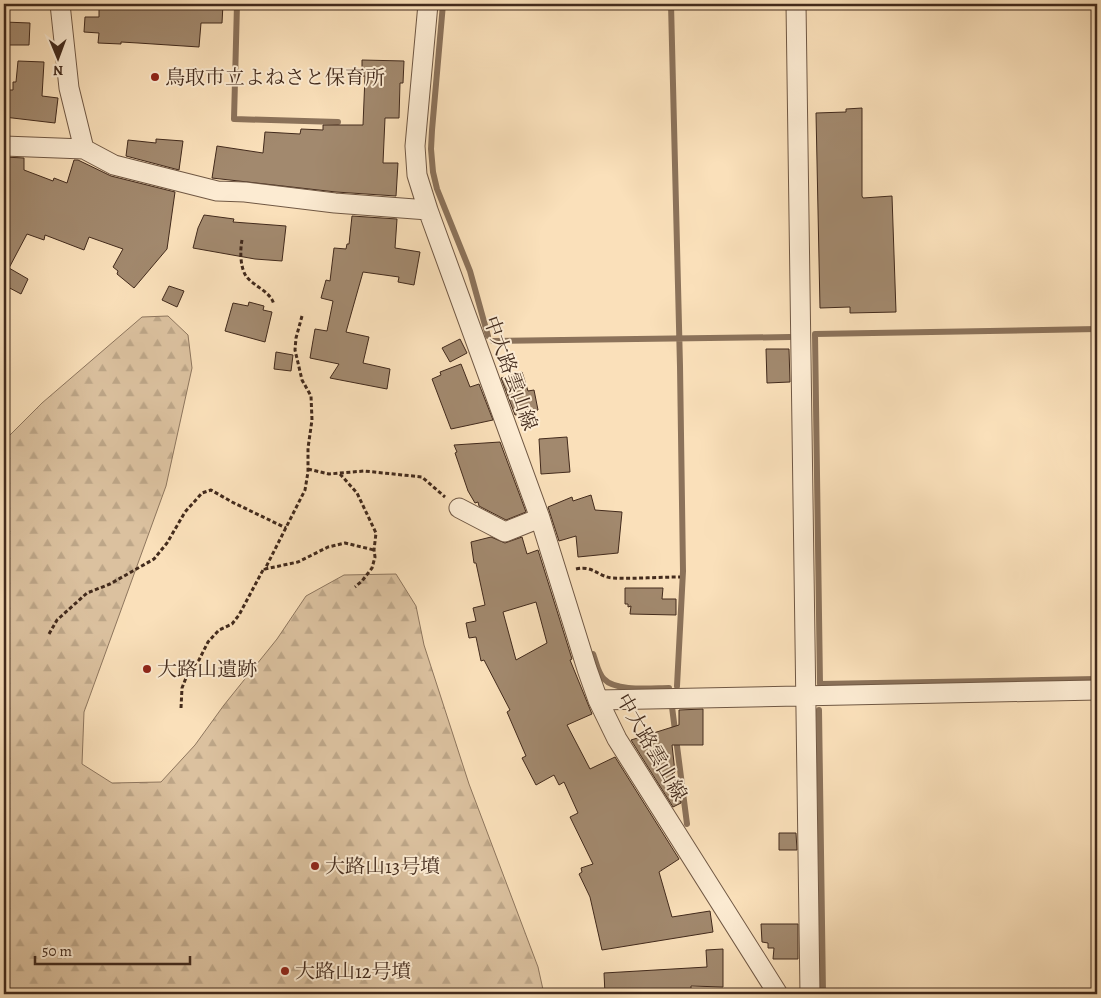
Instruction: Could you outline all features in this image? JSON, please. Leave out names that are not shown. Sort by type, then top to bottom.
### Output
[{"type":"street","points":[[60,4],[69,88],[84,150]]},
{"type":"street","name":"中大路雲山線","points":[[428,4],[415,146],[416,175],[540,518],[587,669],[598,700],[616,739],[778,994]]},
{"type":"street","points":[[796,4],[810,994]]},
{"type":"street","points":[[4,146],[84,150],[114,165],[216,191],[245,192],[335,203],[428,210]]},
{"type":"street","points":[[459,508],[505,532],[540,518]]},
{"type":"street","points":[[598,700],[1097,690]]},
{"type":"path","points":[[242,240],[240,252],[246,275],[272,298],[274,305]]},
{"type":"path","points":[[302,316],[295,350],[302,380],[311,396],[312,420],[305,490],[265,569],[298,562],[328,547],[345,542],[374,550]]},
{"type":"path","points":[[308,469],[329,474],[364,471],[422,477],[459,508]]},
{"type":"path","points":[[340,474],[357,493],[376,533],[375,557],[372,568],[355,587]]},
{"type":"path","points":[[49,634],[57,620],[87,593],[110,584],[154,558],[167,543],[185,512],[202,493],[211,490],[286,528]]},
{"type":"path","points":[[575,569],[592,568],[610,578],[680,577]]},
{"type":"path","points":[[181,708],[182,688],[189,670],[199,660],[208,642],[219,630],[232,624],[263,570]]},
{"type":"green space","points":[[168,316],[188,335],[192,368],[166,486],[84,712],[82,764],[112,783],[161,782],[195,745],[224,705],[277,639],[306,596],[344,575],[396,574],[416,606],[424,645],[469,784],[538,967],[544,994],[4,994],[4,538],[10,532],[4,522],[4,441],[42,403],[142,317]]},
{"type":"building","points":[[99,4],[223,4],[222,23],[201,23],[199,47],[121,42],[121,44],[98,43],[99,33],[84,32],[85,17],[99,17]]},
{"type":"building","points":[[4,22],[30,23],[29,45],[4,45]]},
{"type":"building","points":[[362,60],[404,61],[403,83],[400,83],[399,118],[385,118],[383,163],[398,163],[396,196],[336,192],[212,178],[217,146],[263,153],[265,132],[300,134],[301,129],[323,130],[323,125],[363,125],[365,76],[362,76]]},
{"type":"building","points":[[18,61],[44,62],[42,96],[58,98],[55,123],[4,117],[4,90],[13,90],[13,82],[16,82]]},
{"type":"building","points":[[862,108],[862,196],[863,198],[892,196],[896,312],[850,313],[850,307],[820,308],[816,113],[846,112],[846,109]]},
{"type":"building","points":[[156,139],[183,141],[179,170],[126,156],[128,140],[156,143]]},
{"type":"building","points":[[4,157],[24,158],[24,170],[53,181],[54,178],[67,183],[74,160],[78,160],[111,176],[175,192],[167,249],[134,288],[117,274],[118,271],[113,267],[123,249],[89,237],[84,250],[45,235],[44,240],[27,234],[9,268],[28,279],[21,294],[4,285]]},
{"type":"building","points":[[204,215],[234,219],[233,222],[286,226],[282,261],[255,259],[193,248],[198,228]]},
{"type":"building","points":[[352,216],[397,219],[395,248],[420,252],[414,285],[398,282],[399,277],[363,272],[346,332],[369,337],[363,363],[390,369],[387,389],[330,378],[339,364],[310,358],[315,329],[327,331],[333,301],[321,298],[326,280],[330,281],[334,248],[346,249],[347,244],[349,244]]},
{"type":"building","points":[[169,286],[184,291],[177,307],[162,300]]},
{"type":"building","points":[[249,302],[264,306],[263,310],[272,312],[265,342],[225,331],[233,303],[248,306]]},
{"type":"building","points":[[460,339],[467,353],[450,362],[442,348]]},
{"type":"building","points":[[766,349],[789,349],[790,382],[767,383]]},
{"type":"building","points":[[276,352],[293,355],[291,371],[274,369]]},
{"type":"building","points":[[461,364],[470,387],[479,384],[493,420],[451,429],[432,379],[441,375],[440,372]]},
{"type":"building","points":[[522,372],[528,391],[534,390],[538,410],[515,415],[501,378]]},
{"type":"building","points":[[567,437],[570,472],[541,474],[539,439]]},
{"type":"building","points":[[500,442],[526,512],[506,520],[479,506],[478,502],[475,503],[468,491],[454,445]]},
{"type":"building","points":[[591,495],[595,510],[622,512],[618,553],[578,557],[576,536],[559,541],[548,507],[572,497],[573,501]]},
{"type":"building","points":[[491,537],[505,543],[522,537],[527,554],[538,550],[572,659],[570,660],[592,714],[567,725],[590,769],[615,757],[679,859],[659,872],[672,917],[710,911],[713,932],[602,950],[590,897],[579,874],[582,872],[581,868],[593,864],[570,817],[578,813],[564,782],[559,785],[554,775],[536,785],[522,758],[526,756],[507,712],[510,710],[484,660],[481,661],[476,637],[469,638],[466,623],[476,621],[473,608],[485,605],[476,563],[474,563],[471,542]],"holes":[[[536,602],[547,643],[516,660],[503,612]]]},
{"type":"building","points":[[625,588],[663,588],[662,599],[676,599],[676,615],[630,614],[631,606],[628,607],[628,604],[625,604]]},
{"type":"building","points":[[703,709],[703,745],[672,745],[675,772],[672,774],[676,780],[681,803],[673,807],[631,740],[679,725],[679,710]]},
{"type":"building","points":[[779,833],[796,833],[797,850],[779,850]]},
{"type":"building","points":[[761,924],[798,924],[798,959],[773,959],[774,948],[768,948],[768,943],[762,942]]},
{"type":"building","points":[[723,949],[723,987],[691,986],[691,994],[605,994],[604,973],[707,967],[706,950]]},
{"type":"waterway","points":[[237,4],[234,119],[338,122]]},
{"type":"waterway","points":[[443,4],[432,130],[433,172],[437,189],[470,271],[488,336]]},
{"type":"waterway","points":[[671,4],[683,571],[677,686]]},
{"type":"waterway","points":[[1097,329],[815,334],[820,684],[1097,679]]},
{"type":"waterway","points":[[493,341],[790,337]]},
{"type":"waterway","points":[[593,654],[600,674],[610,683],[625,688],[669,688]]},
{"type":"waterway","points":[[672,707],[687,824]]},
{"type":"waterway","points":[[819,710],[823,994]]},
{"type":"place","name":"鳥取市立よねさと保育所","points":[[155,77]]},
{"type":"place","name":"大路山遺跡","points":[[147,669]]},
{"type":"place","name":"大路山13号墳","points":[[315,866]]},
{"type":"place","name":"大路山12号墳","points":[[285,971]]}]
